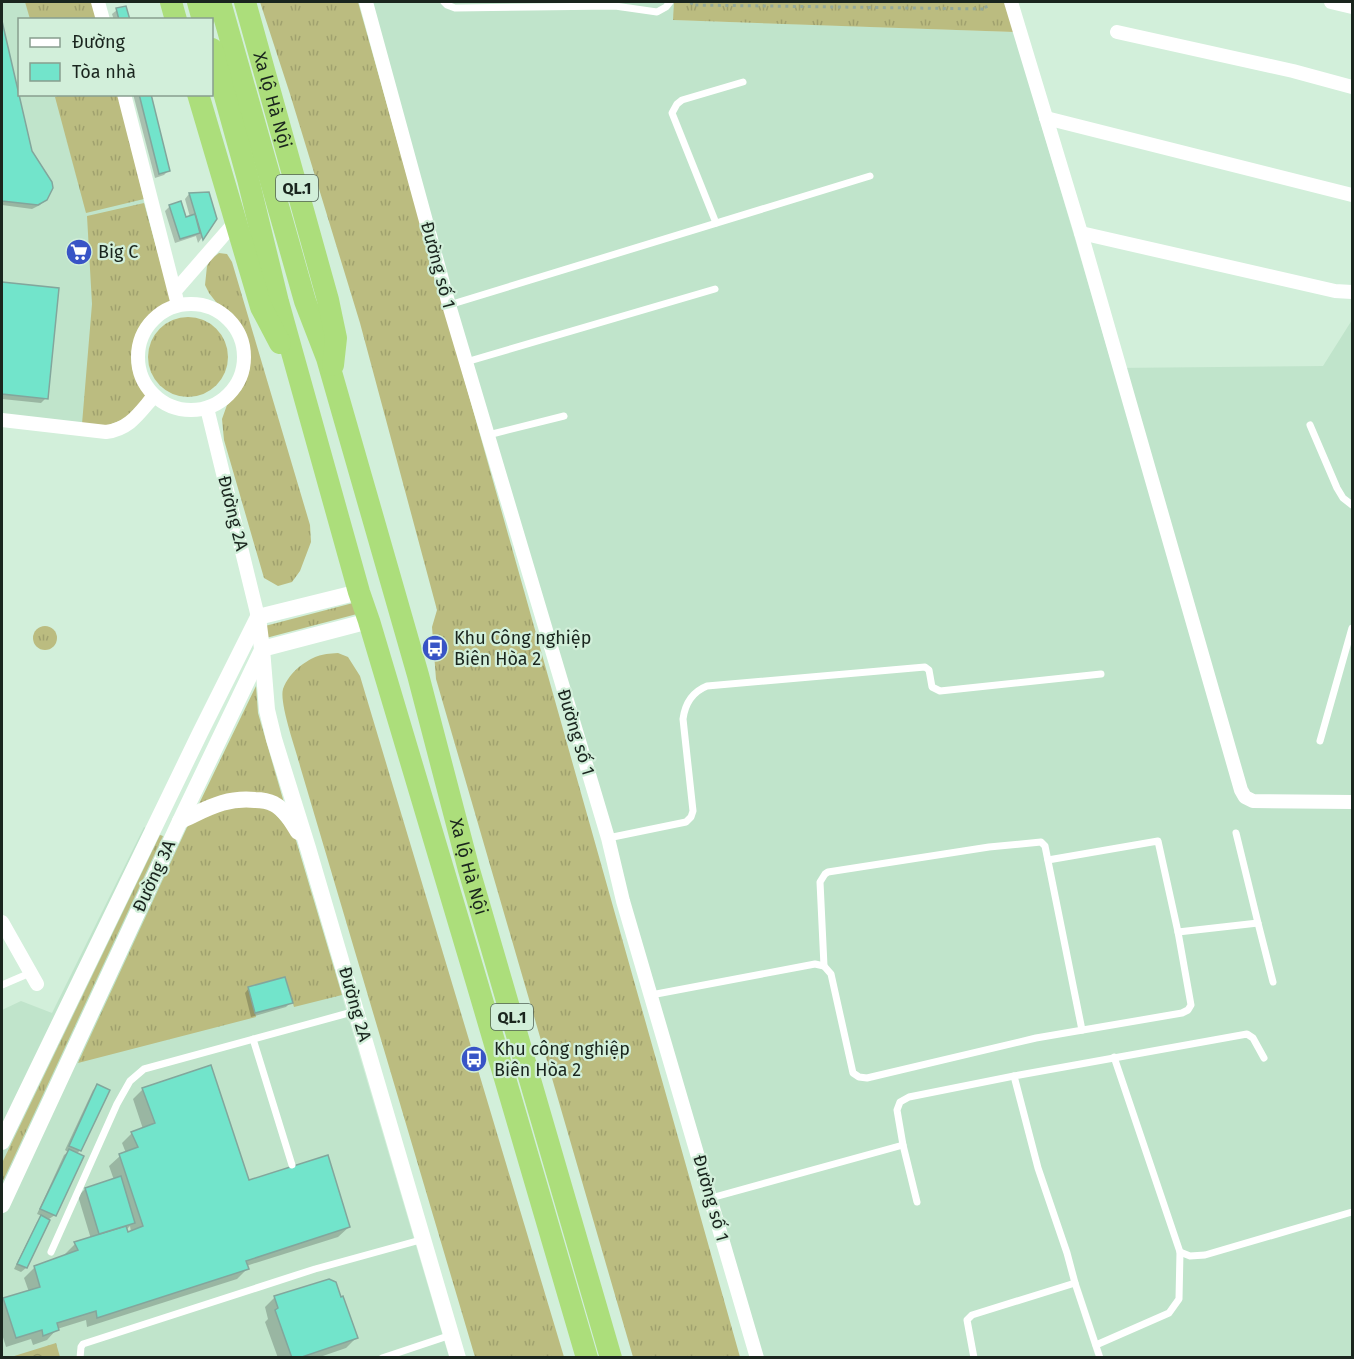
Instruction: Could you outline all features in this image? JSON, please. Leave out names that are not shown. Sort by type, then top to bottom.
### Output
[{"type":"highway","points":[[171,2],[175,18]]},
{"type":"highway","points":[[198,2],[202,18]]},
{"type":"highway","name":"Xa lộ Hà Nội","points":[[220,2],[305,301],[332,375],[418,675],[469,870],[611,1358]]},
{"type":"highway","name":"Xa lộ Hà Nội","points":[[245,2],[328,300],[336,338],[332,375]]},
{"type":"highway","name":"QL.1","points":[[213,53],[248,179],[278,302],[369,621]]},
{"type":"highway","name":"QL.1","points":[[199,96],[261,307],[303,389]]},
{"type":"highway","name":"Xa lộ Hà Nội","points":[[369,621],[587,1358]]},
{"type":"street","points":[[98,2],[102,18]]},
{"type":"street","name":"Đường số 1","points":[[366,2],[449,305],[608,838],[623,901],[757,1358]]},
{"type":"street","points":[[1011,2],[1081,233],[1241,790],[1245,797],[1253,801],[1353,802]]},
{"type":"street","points":[[1331,2],[1353,7]]},
{"type":"street","points":[[1117,32],[1293,71],[1353,87]]},
{"type":"street","points":[[125,96],[153,199],[176,298]]},
{"type":"street","points":[[1046,118],[1353,195]]},
{"type":"street","points":[[176,298],[214,308],[229,318],[239,333],[244,351],[243,369],[236,386],[224,399],[207,408],[194,411],[179,410],[166,405],[154,396],[144,384],[138,368],[137,352],[141,336],[150,322],[176,298],[236,221]]},
{"type":"street","points":[[1081,233],[1335,291],[1353,292]]},
{"type":"street","points":[[2,420],[106,432],[117,431],[129,424],[154,396]]},
{"type":"street","name":"Đường 2A","points":[[207,408],[258,617],[267,710],[274,739],[459,1358]]},
{"type":"street","points":[[258,617],[359,592]]},
{"type":"street","name":"Đường 3A","points":[[2,1142],[258,617]]},
{"type":"street","points":[[262,649],[369,621]]},
{"type":"street","name":"Đường 3A","points":[[2,1205],[262,649]]},
{"type":"street","points":[[180,821],[220,802],[244,799],[263,800],[283,810],[308,848]]},
{"type":"street","points":[[2,922],[34,979]]},
{"type":"lane","points":[[444,2],[455,8],[614,4],[657,12],[670,2]]},
{"type":"lane","points":[[716,223],[672,112],[682,100],[743,82]]},
{"type":"lane","points":[[449,305],[870,176]]},
{"type":"lane","points":[[466,362],[715,289]]},
{"type":"lane","points":[[488,435],[564,416]]},
{"type":"lane","points":[[1310,425],[1342,498],[1353,505]]},
{"type":"lane","points":[[1320,741],[1353,628]]},
{"type":"lane","points":[[608,838],[686,822],[690,819],[693,811],[683,719],[690,698],[707,686],[925,667],[929,670],[932,687],[940,691],[1101,674]]},
{"type":"lane","points":[[1236,833],[1273,982]]},
{"type":"lane","points":[[651,995],[816,964],[824,966],[831,974],[853,1072],[859,1077],[867,1078],[1036,1038],[1182,1013],[1188,1010],[1191,1005],[1158,841],[1048,860]]},
{"type":"lane","points":[[824,966],[820,882],[828,872],[989,847],[1041,842],[1046,846],[1082,1030]]},
{"type":"lane","points":[[1178,932],[1257,922]]},
{"type":"lane","points":[[2,985],[34,979]]},
{"type":"lane","points":[[51,1252],[117,1104],[130,1081],[144,1069],[356,1011]]},
{"type":"lane","points":[[917,1202],[897,1110],[900,1102],[909,1098],[1114,1057],[1247,1034],[1253,1038],[1264,1058]]},
{"type":"lane","points":[[253,1039],[292,1165]]},
{"type":"lane","points":[[1096,1345],[1169,1313],[1179,1299],[1180,1252],[1114,1057]]},
{"type":"lane","points":[[1014,1076],[1038,1168],[1100,1358]]},
{"type":"lane","points":[[711,1198],[903,1146]]},
{"type":"lane","points":[[1180,1252],[1190,1256],[1205,1255],[1353,1212]]},
{"type":"lane","points":[[80,1358],[83,1344],[315,1269],[424,1239]]},
{"type":"lane","points":[[974,1358],[967,1320],[972,1315],[1075,1283]]},
{"type":"lane","points":[[382,1358],[452,1335]]},
{"type":"path","points":[[692,2],[691,5],[987,9],[984,2]]},
{"type":"path","points":[[800,7],[802,2]]},
{"type":"shaded area","name":"Big C","points":[[2,2],[92,2],[97,18],[18,18],[18,96],[118,96],[171,301],[159,306],[145,318],[131,351],[132,370],[139,388],[147,396],[106,426],[2,414]]},
{"type":"shaded area","points":[[372,2],[674,2],[674,20],[1014,32],[1113,368],[1323,366],[1352,320],[1352,1357],[763,1357],[453,300]]},
{"type":"shaded area","points":[[189,823],[295,838],[449,1357],[2,1358],[2,1010],[21,1001],[52,1013],[144,827],[179,844]]},
{"type":"green space","points":[[25,2],[92,2],[97,18],[30,18]]},
{"type":"green space","points":[[260,2],[358,2],[740,1357],[633,1357],[436,679],[432,627],[437,610],[360,323]]},
{"type":"green space","points":[[674,2],[1005,2],[1014,32],[673,20]]},
{"type":"green space","points":[[118,96],[144,199],[86,213],[55,97]]},
{"type":"green space","points":[[144,203],[171,301],[155,310],[144,320],[135,337],[132,355],[133,372],[136,381],[147,396],[125,419],[106,426],[82,424],[92,304],[87,216]]},
{"type":"green space","points":[[219,253],[227,254],[232,262],[310,525],[311,542],[300,571],[292,582],[278,586],[264,578],[224,440],[222,419],[227,405],[241,390],[249,372],[250,349],[245,331],[232,313],[216,302],[205,285],[207,266],[211,259]]},
{"type":"green space","points":[[188,317],[203,320],[216,329],[225,342],[228,357],[225,372],[216,385],[203,394],[188,397],[173,394],[160,385],[151,372],[148,357],[151,342],[160,329],[173,320]]},
{"type":"green space","points":[[353,603],[357,614],[266,638],[265,626]]},
{"type":"green space","points":[[45,626],[54,629],[57,638],[54,647],[45,650],[36,647],[33,638],[36,629]]},
{"type":"green space","points":[[338,653],[348,657],[360,676],[564,1357],[475,1357],[283,705],[283,689],[297,669],[317,656]]},
{"type":"green space","points":[[256,686],[258,713],[285,806],[197,808]]},
{"type":"green space","points":[[245,804],[271,809],[295,837],[342,995],[294,1007],[285,977],[249,987],[256,1017],[78,1063],[189,823],[222,808]]},
{"type":"green space","points":[[160,835],[163,836],[2,1183],[2,1163]]},
{"type":"green space","points":[[56,1343],[60,1357],[11,1357]]},
{"type":"building","points":[[126,6],[129,18],[118,18],[116,8]]},
{"type":"building","points":[[2,21],[32,151],[52,182],[53,188],[47,200],[38,205],[2,201]]},
{"type":"building","points":[[140,96],[151,96],[170,171],[159,174]]},
{"type":"building","points":[[209,192],[217,219],[203,240],[189,193]]},
{"type":"building","points":[[181,201],[186,217],[195,214],[200,233],[180,239],[169,205]]},
{"type":"building","points":[[2,282],[59,288],[48,399],[2,394]]},
{"type":"building","points":[[285,977],[293,1003],[255,1013],[248,987]]},
{"type":"building","points":[[211,1065],[249,1180],[328,1155],[350,1227],[246,1261],[249,1269],[97,1318],[96,1311],[57,1323],[59,1330],[43,1336],[42,1330],[16,1338],[3,1298],[40,1287],[34,1266],[78,1250],[74,1242],[126,1226],[128,1232],[143,1226],[119,1154],[138,1147],[131,1132],[155,1123],[142,1088]]},
{"type":"building","points":[[97,1084],[110,1090],[81,1151],[69,1146]]},
{"type":"building","points":[[69,1149],[84,1156],[56,1216],[40,1209]]},
{"type":"building","points":[[121,1176],[135,1223],[99,1234],[85,1188]]},
{"type":"building","points":[[41,1215],[50,1220],[27,1268],[17,1264]]},
{"type":"building","points":[[329,1279],[336,1282],[341,1297],[343,1296],[358,1338],[299,1358],[292,1358],[275,1310],[278,1308],[274,1296]]},
{"type":"place","name":"Big C","points":[[79,252]]},
{"type":"place","name":"Khu Công nghiệp Biên Hòa 2","points":[[435,648]]},
{"type":"place","name":"Khu công nghiệp Biên Hòa 2","points":[[474,1059]]}]
